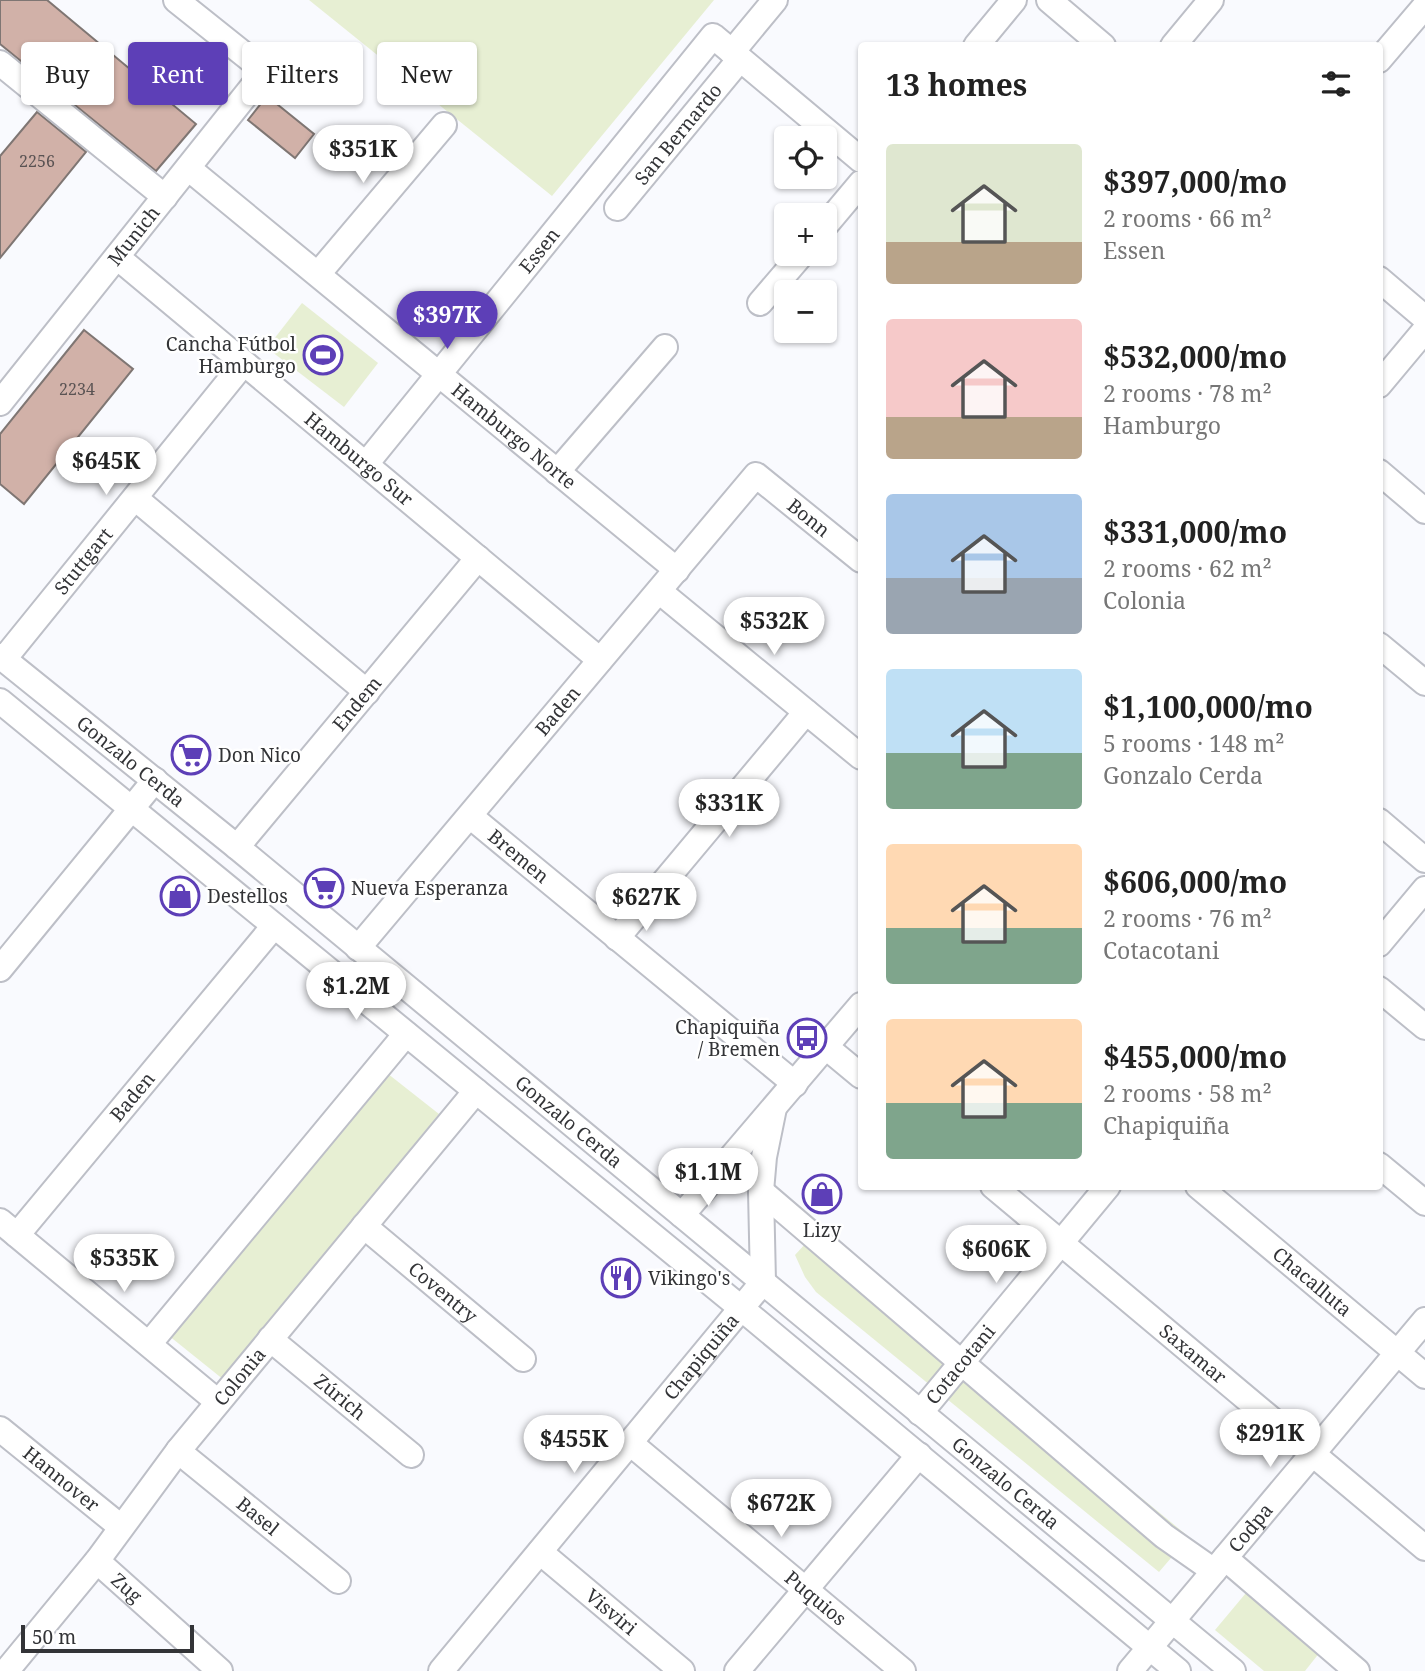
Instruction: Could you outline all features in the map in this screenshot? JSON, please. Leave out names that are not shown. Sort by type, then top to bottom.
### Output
[{"type":"street","name":"Munich","points":[[0,403],[265,71],[176,0]]},
{"type":"street","name":"San Bernardo","points":[[617,208],[728,49],[775,0]]},
{"type":"street","points":[[979,42],[1014,0]]},
{"type":"street","points":[[1049,0],[1098,42]]},
{"type":"street","points":[[1176,42],[1211,0]]},
{"type":"street","points":[[1383,55],[1425,6]]},
{"type":"street","points":[[728,49],[858,157]]},
{"type":"street","name":"Essen","points":[[366,464],[439,374],[728,49]]},
{"type":"street","points":[[4,74],[165,197]]},
{"type":"street","points":[[318,274],[444,125]]},
{"type":"street","name":"Hamburgo Norte","points":[[188,168],[677,570]]},
{"type":"street","points":[[837,212],[858,187]]},
{"type":"street","name":"Hamburgo Sur","points":[[117,257],[600,660]]},
{"type":"street","points":[[760,303],[792,266]]},
{"type":"street","points":[[1383,284],[1424,330],[1383,380]]},
{"type":"street","points":[[557,472],[665,347]]},
{"type":"street","name":"Stuttgart","points":[[2,657],[243,364]]},
{"type":"street","points":[[1383,474],[1425,511]]},
{"type":"street","name":"Baden","points":[[358,948],[756,475]]},
{"type":"street","name":"Bonn","points":[[756,475],[858,558]]},
{"type":"street","points":[[135,498],[367,692]]},
{"type":"street","name":"Endem","points":[[237,847],[478,558]]},
{"type":"street","points":[[659,591],[858,755]]},
{"type":"street","points":[[1383,648],[1425,683]]},
{"type":"street","name":"Gonzalo Cerda","points":[[2,657],[237,847],[1233,1671]]},
{"type":"street","name":"Gonzalo Cerda","points":[[0,701],[741,1308],[1178,1671]]},
{"type":"street","points":[[617,938],[806,712]]},
{"type":"street","points":[[0,969],[155,780]]},
{"type":"street","name":"Bremen","points":[[470,816],[795,1084]]},
{"type":"street","points":[[1383,824],[1425,860]]},
{"type":"street","points":[[1383,939],[1425,889]]},
{"type":"street","name":"Baden","points":[[8,1228],[274,926]]},
{"type":"street","points":[[1383,992],[1425,1027]]},
{"type":"street","points":[[681,1215],[858,1009]]},
{"type":"street","points":[[149,1344],[407,1034]]},
{"type":"street","points":[[826,1046],[858,1073]]},
{"type":"street","name":"Colonia","points":[[6,1667],[97,1561],[178,1451],[476,1091]]},
{"type":"street","points":[[763,1282],[761,1191],[764,1157],[774,1108]]},
{"type":"street","points":[[1383,1168],[1425,1203]]},
{"type":"street","name":"Saxamar","points":[[998,1190],[1425,1548]]},
{"type":"street","name":"Cotacotani","points":[[920,1413],[1105,1190]]},
{"type":"street","name":"Chacalluta","points":[[1203,1190],[1425,1376]]},
{"type":"street","points":[[761,1191],[1164,1536],[1220,1564],[1357,1671]]},
{"type":"street","name":"Coventry","points":[[364,1226],[523,1359]]},
{"type":"street","points":[[8,1228],[218,1402]]},
{"type":"street","name":"Chapiquiña","points":[[442,1671],[763,1282]]},
{"type":"street","name":"Codpa","points":[[1130,1671],[1425,1320]]},
{"type":"street","name":"Zúrich","points":[[270,1339],[411,1455]]},
{"type":"street","name":"Hannover","points":[[0,1429],[121,1527]]},
{"type":"street","name":"Puquios","points":[[630,1443],[903,1671]]},
{"type":"street","name":"Basel","points":[[178,1451],[338,1580]]},
{"type":"street","points":[[737,1671],[919,1455]]},
{"type":"street","name":"Visviri","points":[[540,1552],[682,1671]]},
{"type":"street","name":"Zug","points":[[97,1561],[220,1671]]},
{"type":"green space","points":[[309,0],[714,0],[552,196],[439,105],[477,105],[477,42],[377,42],[377,55]]},
{"type":"green space","name":"Cancha Fútbol Hamburgo","points":[[302,303],[378,363],[344,407],[267,348]]},
{"type":"green space","points":[[378,1066],[439,1114],[224,1380],[163,1331]]},
{"type":"green space","points":[[817,1231],[1189,1537],[1159,1572],[816,1292],[805,1277],[795,1255]]},
{"type":"green space","points":[[1251,1587],[1324,1647],[1305,1671],[1264,1671],[1215,1630]]},
{"type":"building","points":[[0,0],[47,0],[97,42],[21,42],[21,61],[0,44]]},
{"type":"building","points":[[114,56],[128,67],[128,105],[173,105],[196,124],[156,171],[75,105],[114,105]]},
{"type":"building","points":[[260,105],[278,105],[314,134],[295,158],[248,120]]},
{"type":"building","points":[[37,112],[86,152],[0,258],[0,156]]},
{"type":"building","points":[[84,330],[133,369],[24,504],[0,484],[0,434]]},
{"type":"place","name":"Cancha Fútbol Hamburgo","points":[[323,355]]},
{"type":"place","name":"Don Nico","points":[[191,755]]},
{"type":"place","name":"Nueva Esperanza","points":[[324,888]]},
{"type":"place","name":"Destellos","points":[[180,896]]},
{"type":"place","name":"Chapiquiña / Bremen","points":[[807,1038]]},
{"type":"place","name":"Lizy","points":[[822,1194]]},
{"type":"place","name":"Vikingo's","points":[[621,1278]]}]
